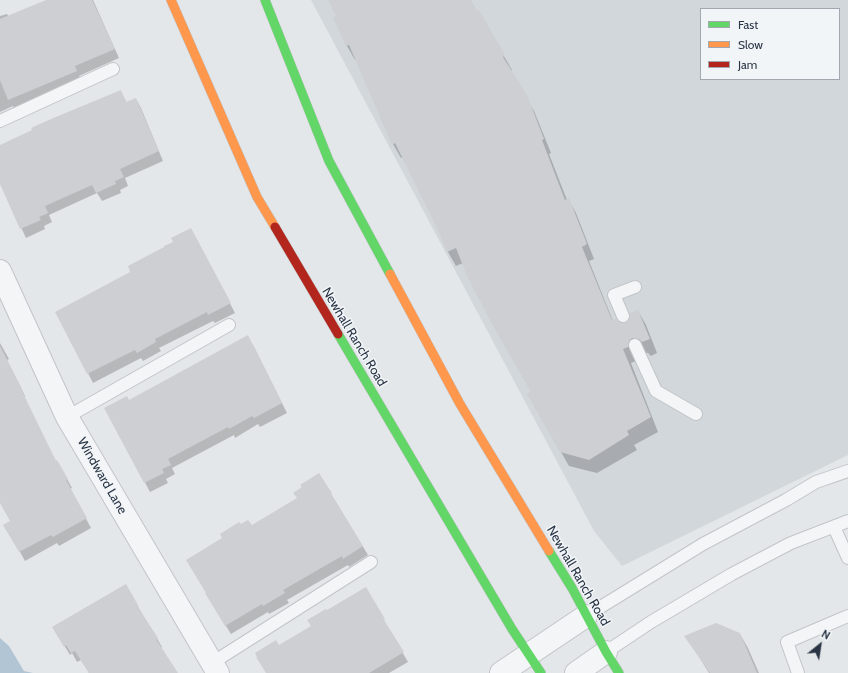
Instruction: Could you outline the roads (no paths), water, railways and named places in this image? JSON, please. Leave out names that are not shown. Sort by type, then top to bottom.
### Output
[{"type":"main road","name":"Newhall Ranch Road","points":[[171,0],[257,197],[512,629],[541,673]]},
{"type":"main road","name":"Newhall Ranch Road","points":[[265,0],[329,161],[460,404],[572,588],[606,652],[620,673]]},
{"type":"street","name":"Windward Lane","points":[[0,270],[67,417],[215,668]]},
{"type":"street","points":[[501,673],[586,616]]},
{"type":"street","points":[[576,673],[606,652]]},
{"type":"lane","points":[[0,121],[112,69]]},
{"type":"lane","points":[[623,316],[614,295],[635,287]]},
{"type":"lane","points":[[67,417],[229,325]]},
{"type":"lane","points":[[635,345],[656,391],[696,414]]},
{"type":"lane","points":[[586,616],[703,544],[786,500],[816,482],[848,470]]},
{"type":"lane","points":[[606,652],[651,622],[732,574],[791,542],[848,521]]},
{"type":"lane","points":[[834,527],[848,558]]},
{"type":"lane","points":[[215,668],[370,562]]},
{"type":"lane","points":[[798,673],[787,642],[848,616]]},
{"type":"water","points":[[0,638],[9,646],[24,671],[33,673],[0,673]]}]
